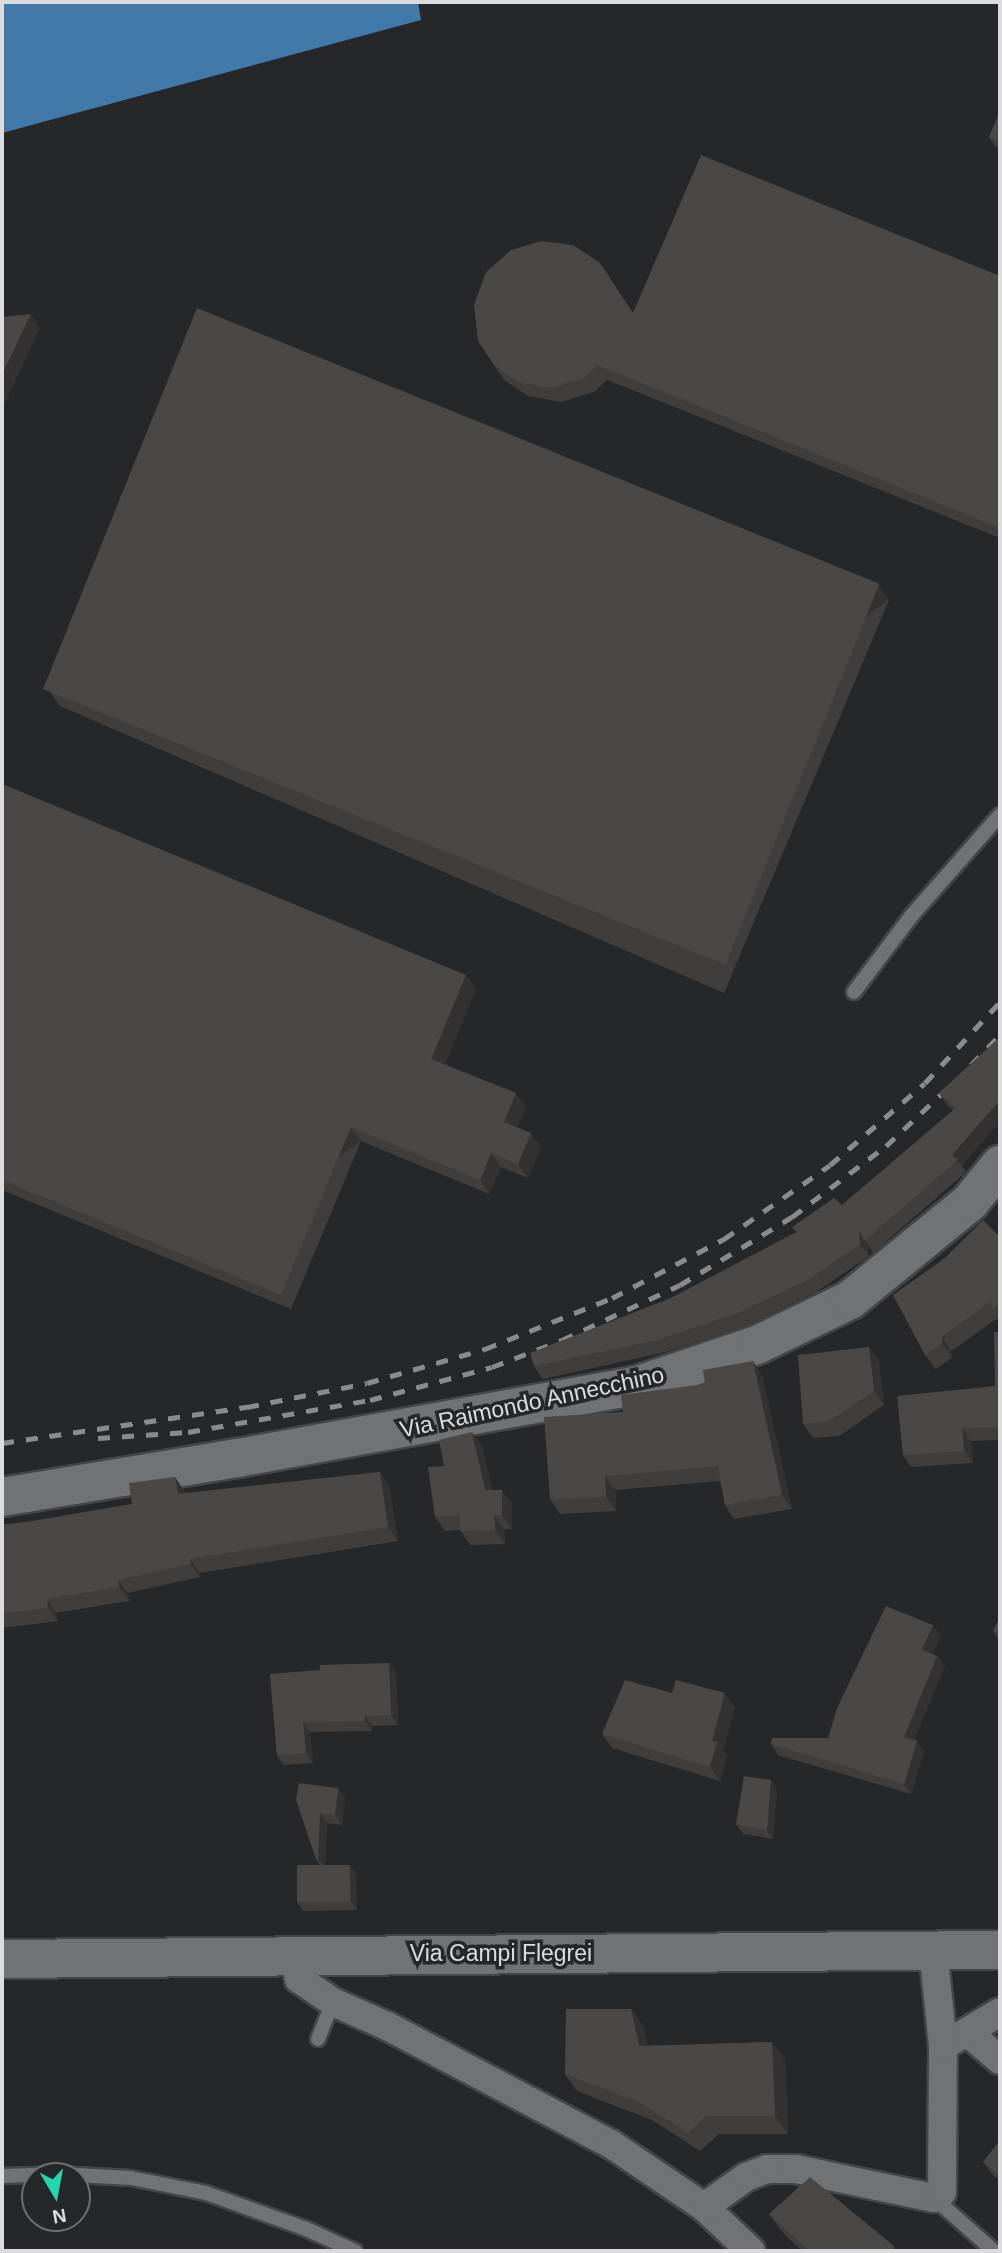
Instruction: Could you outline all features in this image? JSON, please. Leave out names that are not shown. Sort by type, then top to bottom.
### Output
[{"type":"street","name":"Via Raimondo Annecchino","points":[[2,1497],[238,1458],[635,1385],[757,1345],[849,1300],[970,1202],[997,1176]]},
{"type":"street","points":[[704,2207],[746,2177],[767,2169],[796,2169],[933,2198],[942,2192],[955,2039],[933,1950]]},
{"type":"street","name":"Via Campi Flegrei","points":[[2,1959],[1000,1950]]},
{"type":"street","points":[[295,1955],[299,1979],[333,2002],[398,2031],[600,2138],[704,2207],[751,2251]]},
{"type":"street","points":[[955,2039],[1000,2011]]},
{"type":"street","points":[[955,2039],[1000,2060]]},
{"type":"lane","points":[[854,992],[912,915],[1000,815]]},
{"type":"lane","points":[[318,2039],[333,2002]]},
{"type":"lane","points":[[2,2176],[59,2174],[131,2178],[206,2193],[304,2228],[355,2251]]},
{"type":"lane","points":[[933,2198],[993,2251]]},
{"type":"water","points":[[2,2],[418,2],[421,20],[2,133]]},
{"type":"building","points":[[1000,111],[1000,142],[989,137]]},
{"type":"building","points":[[701,155],[1000,276],[1000,528],[597,365],[584,378],[551,388],[518,382],[494,365],[478,341],[474,305],[486,272],[511,250],[541,241],[573,245],[600,263],[633,313]]},
{"type":"building","points":[[197,308],[879,584],[725,965],[43,689]]},
{"type":"building","points":[[31,314],[2,375],[2,317]]},
{"type":"building","points":[[2,784],[466,975],[431,1059],[516,1093],[504,1122],[531,1133],[518,1164],[491,1153],[480,1180],[351,1127],[281,1295],[2,1180]]},
{"type":"building","points":[[1000,1037],[1000,1100],[952,1155],[958,1160],[864,1241],[859,1230],[860,1244],[808,1280],[740,1312],[658,1340],[534,1366],[530,1353],[671,1298],[797,1232],[792,1227],[834,1198],[842,1205],[956,1108],[939,1093]]},
{"type":"building","points":[[983,1220],[1000,1237],[1000,1302],[992,1309],[991,1301],[942,1337],[942,1344],[925,1355],[893,1295],[945,1258]]},
{"type":"building","points":[[994,1332],[1000,1332],[1000,1427],[962,1428],[964,1451],[903,1455],[897,1396],[995,1386]]},
{"type":"building","points":[[869,1347],[874,1391],[829,1421],[803,1424],[798,1355]]},
{"type":"building","points":[[753,1361],[782,1495],[725,1505],[718,1466],[605,1476],[606,1497],[550,1499],[544,1417],[623,1412],[621,1395],[705,1384],[703,1370]]},
{"type":"building","points":[[472,1432],[485,1490],[502,1490],[502,1515],[494,1515],[495,1530],[460,1531],[460,1515],[435,1517],[428,1467],[444,1466],[439,1440]]},
{"type":"building","points":[[380,1472],[388,1527],[190,1559],[191,1564],[118,1580],[119,1587],[47,1599],[48,1608],[2,1613],[2,1525],[132,1504],[129,1483],[175,1477],[178,1494]]},
{"type":"building","points":[[886,1606],[933,1625],[922,1650],[937,1656],[904,1737],[917,1741],[904,1784],[771,1744],[772,1738],[828,1738],[837,1708]]},
{"type":"building","points":[[1000,1617],[1000,1634],[993,1631]]},
{"type":"building","points":[[389,1663],[391,1715],[365,1716],[365,1721],[303,1722],[306,1753],[277,1755],[270,1674],[320,1670],[320,1665]]},
{"type":"building","points":[[625,1680],[672,1693],[676,1680],[725,1693],[712,1741],[717,1742],[710,1767],[602,1734]]},
{"type":"building","points":[[744,1776],[771,1780],[767,1830],[736,1824]]},
{"type":"building","points":[[299,1783],[338,1788],[335,1815],[320,1813],[318,1859],[296,1799]]},
{"type":"building","points":[[297,1865],[350,1865],[350,1902],[297,1902]]},
{"type":"building","points":[[566,2009],[631,2009],[639,2046],[772,2042],[775,2116],[706,2116],[688,2133],[639,2102],[565,2074]]},
{"type":"building","points":[[1000,2140],[1000,2176],[983,2162]]},
{"type":"building","points":[[810,2177],[894,2246],[894,2251],[809,2251],[769,2214]]},
{"type":"railway","points":[[2,1443],[247,1407],[367,1383],[485,1349],[612,1298],[724,1239],[830,1165],[925,1083],[1000,1002]]},
{"type":"railway","points":[[971,1065],[1000,1035]]},
{"type":"railway","points":[[98,1438],[188,1432],[370,1400],[492,1367],[562,1340],[680,1285],[792,1217],[886,1146],[954,1082]]}]
